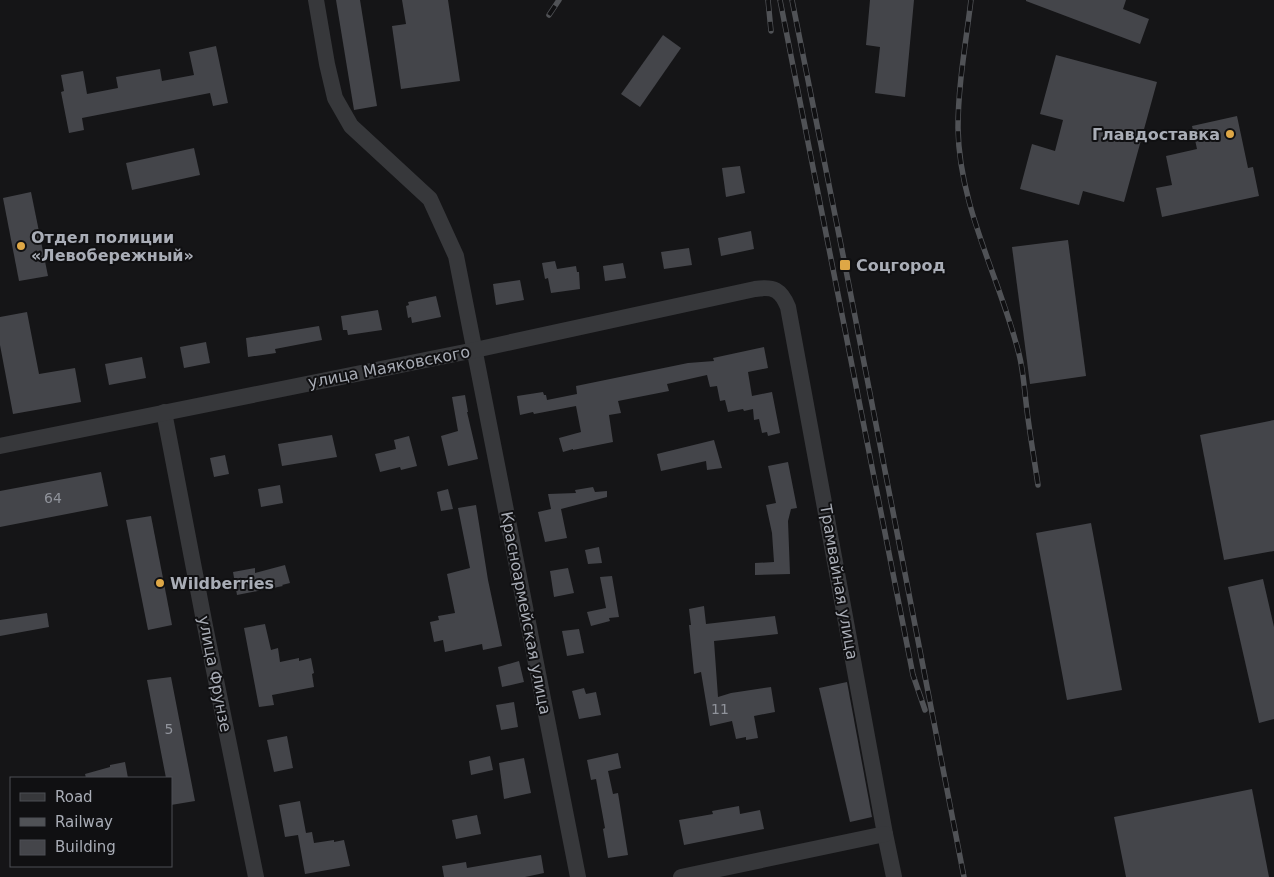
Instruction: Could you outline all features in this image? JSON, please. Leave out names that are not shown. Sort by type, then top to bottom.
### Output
[{"type":"street","name":"Красноармейская улица","points":[[316,0],[335,98],[351,126],[430,199],[456,256],[578,877]]},
{"type":"street","name":"улица Маяковского","points":[[0,446],[474,350],[756,289],[767,287],[777,290]]},
{"type":"street","name":"Трамвайная улица","points":[[777,290],[784,297],[788,307],[894,877]]},
{"type":"street","name":"улица Фрунзе","points":[[164,412],[256,877]]},
{"type":"street","points":[[681,877],[885,834]]},
{"type":"building","points":[[336,0],[360,0],[377,106],[354,110]]},
{"type":"building","points":[[402,0],[448,0],[460,81],[401,89],[392,26],[406,24]]},
{"type":"building","points":[[870,0],[914,0],[905,97],[875,93],[880,47],[866,45]]},
{"type":"building","points":[[1026,0],[1126,0],[1123,9],[1149,19],[1140,44]]},
{"type":"building","points":[[663,35],[681,48],[640,107],[621,94]]},
{"type":"building","points":[[216,46],[228,103],[213,106],[210,93],[82,118],[84,130],[69,133],[61,92],[64,91],[61,75],[83,71],[87,94],[118,88],[116,77],[160,69],[162,81],[194,75],[189,52]]},
{"type":"building","points":[[1056,55],[1157,82],[1124,202],[1083,191],[1079,205],[1020,189],[1032,144],[1055,151],[1063,120],[1040,114]]},
{"type":"building","points":[[1237,116],[1248,168],[1253,167],[1259,196],[1162,217],[1156,188],[1172,185],[1166,156],[1197,149],[1192,126]]},
{"type":"building","points":[[194,148],[200,175],[132,190],[126,163]]},
{"type":"building","points":[[740,166],[745,193],[726,197],[722,168]]},
{"type":"building","points":[[31,192],[48,276],[19,281],[3,198]]},
{"type":"building","points":[[751,231],[754,249],[721,256],[718,238]]},
{"type":"building","points":[[1068,240],[1086,376],[1030,384],[1012,247]]},
{"type":"building","points":[[689,248],[692,265],[664,269],[661,252]]},
{"type":"building","points":[[555,261],[557,269],[576,266],[577,272],[579,272],[580,289],[551,293],[548,278],[545,279],[542,263]]},
{"type":"building","points":[[623,263],[626,278],[605,281],[603,266]]},
{"type":"building","points":[[520,280],[524,300],[496,305],[493,284]]},
{"type":"building","points":[[436,296],[441,317],[412,323],[411,317],[408,318],[406,306],[409,305],[408,302]]},
{"type":"building","points":[[378,310],[382,330],[348,335],[347,330],[343,330],[341,316]]},
{"type":"building","points":[[27,312],[39,374],[75,368],[81,402],[13,414],[0,345],[0,317]]},
{"type":"building","points":[[319,326],[322,340],[275,349],[276,353],[248,357],[246,338]]},
{"type":"building","points":[[206,342],[210,363],[184,368],[180,347]]},
{"type":"building","points":[[764,347],[768,368],[748,372],[752,396],[772,392],[780,433],[768,436],[767,432],[762,433],[759,419],[754,420],[753,409],[728,412],[725,400],[720,401],[717,386],[710,387],[707,375],[667,384],[669,391],[618,401],[621,413],[609,415],[613,442],[563,452],[559,438],[581,432],[576,406],[520,415],[517,396],[543,392],[547,400],[577,394],[576,386],[688,363],[714,361],[713,358]]},
{"type":"building","points":[[142,357],[146,378],[109,385],[105,364]]},
{"type":"building","points":[[465,395],[478,459],[448,466],[441,436],[458,431],[452,397]]},
{"type":"building","points":[[1274,420],[1274,551],[1224,560],[1200,435]]},
{"type":"building","points":[[332,435],[337,457],[282,466],[278,444]]},
{"type":"building","points":[[409,436],[417,466],[401,470],[400,467],[380,472],[375,454],[396,449],[394,440]]},
{"type":"building","points":[[714,440],[722,468],[707,470],[706,461],[661,471],[657,454]]},
{"type":"building","points":[[225,455],[229,474],[214,477],[210,458]]},
{"type":"building","points":[[788,462],[797,508],[791,509],[788,521],[790,574],[755,575],[755,563],[774,562],[772,533],[766,505],[776,503],[768,466]]},
{"type":"building","points":[[101,472],[108,506],[0,527],[0,491]]},
{"type":"building","points":[[280,485],[283,503],[261,507],[258,489]]},
{"type":"building","points":[[593,487],[595,492],[607,491],[607,497],[561,509],[567,538],[545,542],[538,512],[551,509],[548,494],[576,493],[575,490]]},
{"type":"building","points":[[448,489],[453,509],[441,511],[437,492]]},
{"type":"building","points":[[476,505],[488,580],[502,646],[483,650],[482,644],[445,652],[443,640],[434,642],[430,622],[439,620],[438,616],[455,613],[447,574],[470,568],[458,508]]},
{"type":"building","points":[[151,516],[172,625],[148,630],[126,520]]},
{"type":"building","points":[[1091,523],[1122,690],[1067,700],[1036,533]]},
{"type":"building","points":[[599,547],[602,563],[588,564],[585,550]]},
{"type":"building","points":[[285,565],[290,583],[237,595],[233,572],[255,568],[255,573]]},
{"type":"building","points":[[568,568],[574,593],[554,597],[550,571]]},
{"type":"building","points":[[612,576],[619,617],[609,618],[610,621],[591,626],[587,612],[606,608],[600,577]]},
{"type":"building","points":[[1263,579],[1274,627],[1274,719],[1259,723],[1228,587]]},
{"type":"building","points":[[704,606],[706,624],[775,616],[778,634],[714,641],[718,697],[731,693],[771,687],[775,712],[754,716],[758,738],[746,740],[746,737],[736,739],[732,721],[710,726],[701,672],[694,674],[689,625],[691,625],[689,609]]},
{"type":"building","points":[[47,613],[49,627],[0,636],[0,620]]},
{"type":"building","points":[[265,624],[271,650],[278,648],[280,662],[299,658],[299,661],[311,658],[314,687],[272,695],[274,705],[259,707],[244,628]]},
{"type":"building","points":[[579,629],[584,653],[567,656],[562,631]]},
{"type":"building","points":[[519,661],[524,682],[502,687],[498,667]]},
{"type":"building","points":[[171,677],[195,801],[172,805],[172,777],[166,777],[147,680]]},
{"type":"building","points":[[847,682],[872,817],[850,822],[819,688]]},
{"type":"building","points":[[584,688],[586,694],[596,692],[601,715],[579,719],[572,691]]},
{"type":"building","points":[[514,702],[518,727],[501,730],[496,705]]},
{"type":"building","points":[[287,736],[293,768],[274,772],[267,740]]},
{"type":"building","points":[[618,753],[621,768],[608,771],[613,794],[618,793],[628,855],[608,858],[603,829],[605,828],[596,779],[591,780],[587,760]]},
{"type":"building","points":[[490,756],[493,770],[471,775],[469,761]]},
{"type":"building","points":[[524,758],[531,793],[504,799],[499,763]]},
{"type":"building","points":[[125,762],[128,777],[86,777],[85,774],[110,767],[110,765]]},
{"type":"building","points":[[1252,789],[1269,877],[1126,877],[1114,817]]},
{"type":"building","points":[[300,801],[306,833],[312,832],[314,843],[344,840],[350,866],[305,874],[298,835],[285,837],[279,805]]},
{"type":"building","points":[[739,806],[740,814],[760,810],[764,829],[684,845],[679,820],[713,814],[712,811]]},
{"type":"building","points":[[477,815],[481,834],[456,839],[452,820]]},
{"type":"building","points":[[541,855],[544,873],[525,877],[444,877],[442,866],[466,862],[467,868]]},
{"type":"railway","points":[[549,15],[559,0]]},
{"type":"railway","points":[[768,0],[771,31]]},
{"type":"railway","points":[[780,0],[913,675],[925,710]]},
{"type":"railway","points":[[792,0],[964,877]]},
{"type":"railway","points":[[971,0],[959,96],[958,128],[960,158],[973,215],[1002,298],[1020,360],[1038,485]]},
{"type":"place","name":"Главдоставка","points":[[1230,134]]},
{"type":"place","name":"Отдел полиции «Левобережный»","points":[[21,246]]},
{"type":"place","name":"Соцгород","points":[[845,265]]},
{"type":"place","name":"Wildberries","points":[[160,583]]}]
